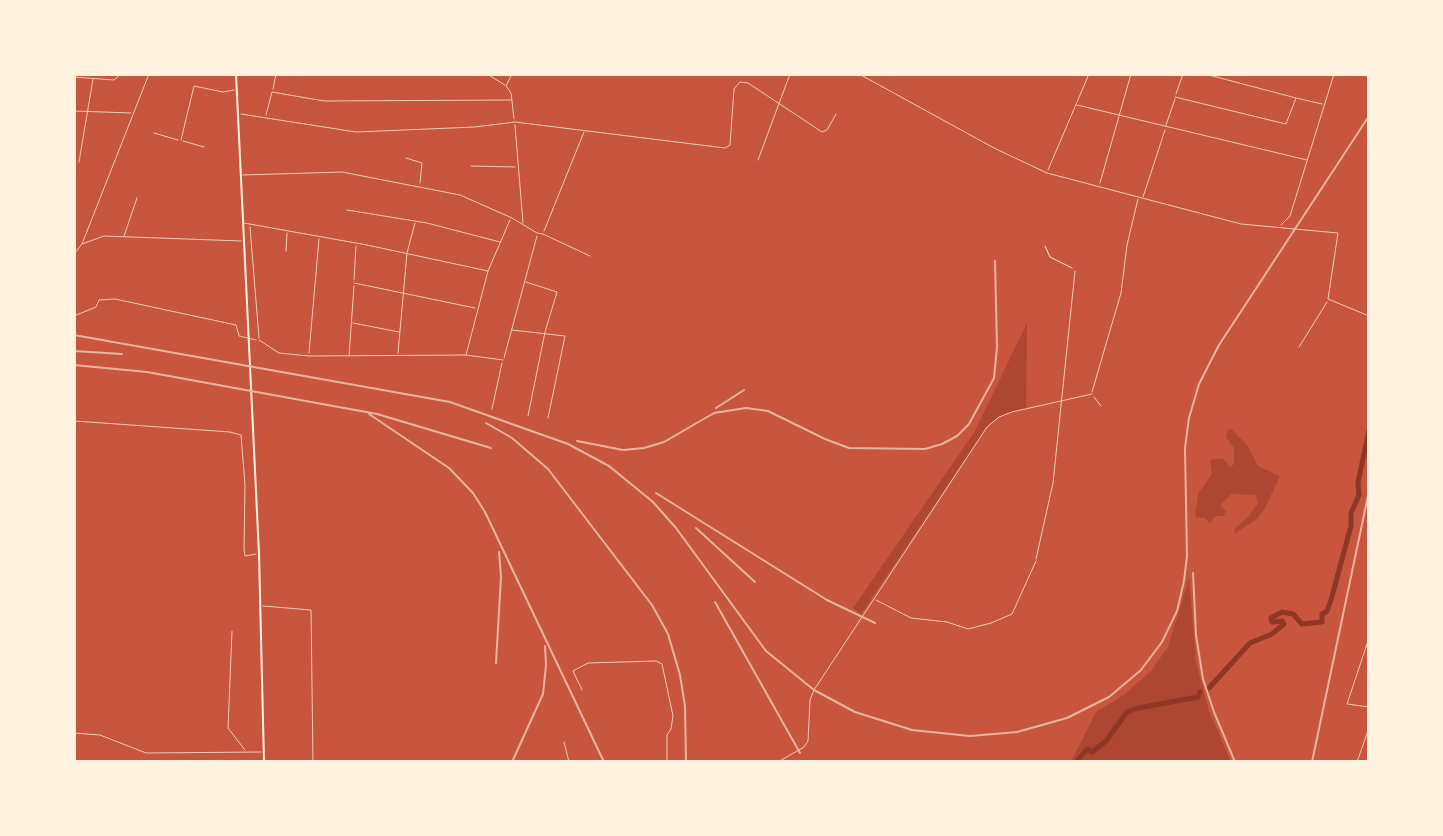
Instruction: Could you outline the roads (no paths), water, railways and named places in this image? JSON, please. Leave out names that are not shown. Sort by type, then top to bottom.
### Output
[{"type":"main road","points":[[236,74],[259,554],[264,762]]},
{"type":"street","points":[[74,77],[116,80],[121,74]]},
{"type":"street","points":[[74,254],[81,245],[149,74]]},
{"type":"street","points":[[265,117],[276,74]]},
{"type":"street","points":[[487,74],[506,86],[512,100],[524,226]]},
{"type":"street","points":[[506,86],[512,74]]},
{"type":"street","points":[[758,160],[790,74]]},
{"type":"street","points":[[859,74],[994,148],[1047,173],[1241,224],[1338,233],[1328,299],[1299,347]]},
{"type":"street","points":[[1047,173],[1089,74]]},
{"type":"street","points":[[1100,186],[1131,74]]},
{"type":"street","points":[[1142,198],[1183,74]]},
{"type":"street","points":[[1205,74],[1324,105]]},
{"type":"street","points":[[1279,228],[1290,216],[1333,74]]},
{"type":"street","points":[[737,75],[740,82]]},
{"type":"street","points":[[79,162],[93,79]]},
{"type":"street","points":[[740,82],[748,83],[822,132],[827,130],[836,114]]},
{"type":"street","points":[[238,113],[356,132],[475,127],[515,122],[725,148],[730,145],[734,89],[740,82]]},
{"type":"street","points":[[181,140],[194,86],[223,92],[237,90]]},
{"type":"street","points":[[272,92],[324,101],[512,100]]},
{"type":"street","points":[[1175,97],[1286,124],[1296,98]]},
{"type":"street","points":[[1077,105],[1307,160]]},
{"type":"street","points":[[74,111],[134,113]]},
{"type":"street","points":[[543,234],[584,130]]},
{"type":"street","points":[[154,133],[204,147]]},
{"type":"street","points":[[406,158],[422,163],[420,186]]},
{"type":"street","points":[[471,166],[518,167]]},
{"type":"street","points":[[241,175],[342,172],[460,195],[590,256]]},
{"type":"street","points":[[1092,394],[1121,293],[1127,245],[1138,197]]},
{"type":"street","points":[[124,236],[137,198]]},
{"type":"street","points":[[347,210],[500,242]]},
{"type":"street","points":[[466,355],[488,271],[512,218]]},
{"type":"street","points":[[398,355],[407,253],[416,222]]},
{"type":"street","points":[[243,223],[488,271]]},
{"type":"street","points":[[250,224],[259,340]]},
{"type":"street","points":[[286,251],[287,230]]},
{"type":"street","points":[[492,409],[537,233]]},
{"type":"street","points":[[74,244],[81,245],[104,236],[244,241]]},
{"type":"street","points":[[309,356],[319,236]]},
{"type":"street","points":[[349,356],[356,243]]},
{"type":"street","points":[[873,598],[911,618],[954,623],[964,628],[1005,619],[1016,608],[1036,559],[1053,483],[1075,271]]},
{"type":"street","points":[[525,281],[557,291],[545,332],[528,416]]},
{"type":"street","points":[[354,283],[477,309]]},
{"type":"street","points":[[74,316],[96,307],[99,300],[115,299],[236,325],[239,336],[259,340],[279,353],[309,356],[466,355],[503,360]]},
{"type":"street","points":[[1328,299],[1369,316]]},
{"type":"street","points":[[351,322],[400,332]]},
{"type":"street","points":[[512,330],[565,336],[548,418]]},
{"type":"street","points":[[778,762],[804,747],[808,741],[810,700],[814,690],[992,422],[1012,412],[1092,394]]},
{"type":"street","points":[[1092,394],[1101,406]]},
{"type":"street","points":[[74,421],[241,435],[245,556],[259,554]]},
{"type":"street","points":[[260,606],[311,610],[313,762]]},
{"type":"street","points":[[232,631],[228,728],[247,752]]},
{"type":"street","points":[[1369,638],[1347,704],[1369,707]]},
{"type":"street","points":[[582,690],[573,671],[588,663],[656,661],[662,664],[673,716],[667,735],[667,762]]},
{"type":"street","points":[[1357,762],[1369,728]]},
{"type":"street","points":[[74,733],[100,735],[146,753],[264,751]]},
{"type":"street","points":[[564,742],[569,762]]},
{"type":"waterway","points":[[1209,688],[1250,643],[1272,634],[1284,624],[1282,621],[1272,622],[1271,618],[1282,612],[1293,614],[1302,624],[1322,622],[1351,526],[1351,513],[1359,495],[1358,482],[1369,431]]},
{"type":"waterway","points":[[1076,762],[1087,749],[1092,752],[1106,741],[1127,712],[1198,697],[1200,692]]},
{"type":"railway","points":[[74,335],[450,402],[568,444],[609,466],[653,502],[676,528],[766,651],[814,690],[855,712],[912,730],[970,736],[1017,732],[1067,718],[1109,697],[1141,670],[1162,642],[1177,611],[1184,581],[1187,556],[1185,448],[1189,418],[1199,384],[1219,345],[1369,116]]},
{"type":"railway","points":[[577,441],[623,450],[644,448],[664,442],[714,413],[746,408],[768,411],[849,448],[925,449],[942,444],[957,436],[969,424],[994,378],[997,347],[995,261]]},
{"type":"railway","points":[[74,351],[122,354]]},
{"type":"railway","points":[[74,365],[147,372],[377,414],[491,448]]},
{"type":"railway","points":[[716,408],[744,390]]},
{"type":"railway","points":[[369,414],[449,468],[473,493],[485,512],[604,762]]},
{"type":"railway","points":[[486,423],[512,438],[548,469],[652,605],[668,634],[680,675],[685,706],[686,762]]},
{"type":"railway","points":[[1312,762],[1369,491]]},
{"type":"railway","points":[[656,493],[827,600],[875,623]]},
{"type":"railway","points":[[696,528],[755,582]]},
{"type":"railway","points":[[496,663],[501,577],[499,552]]},
{"type":"railway","points":[[1193,573],[1196,635],[1203,679],[1235,762]]},
{"type":"railway","points":[[715,602],[800,753]]},
{"type":"railway","points":[[512,762],[543,694],[545,646]]}]
